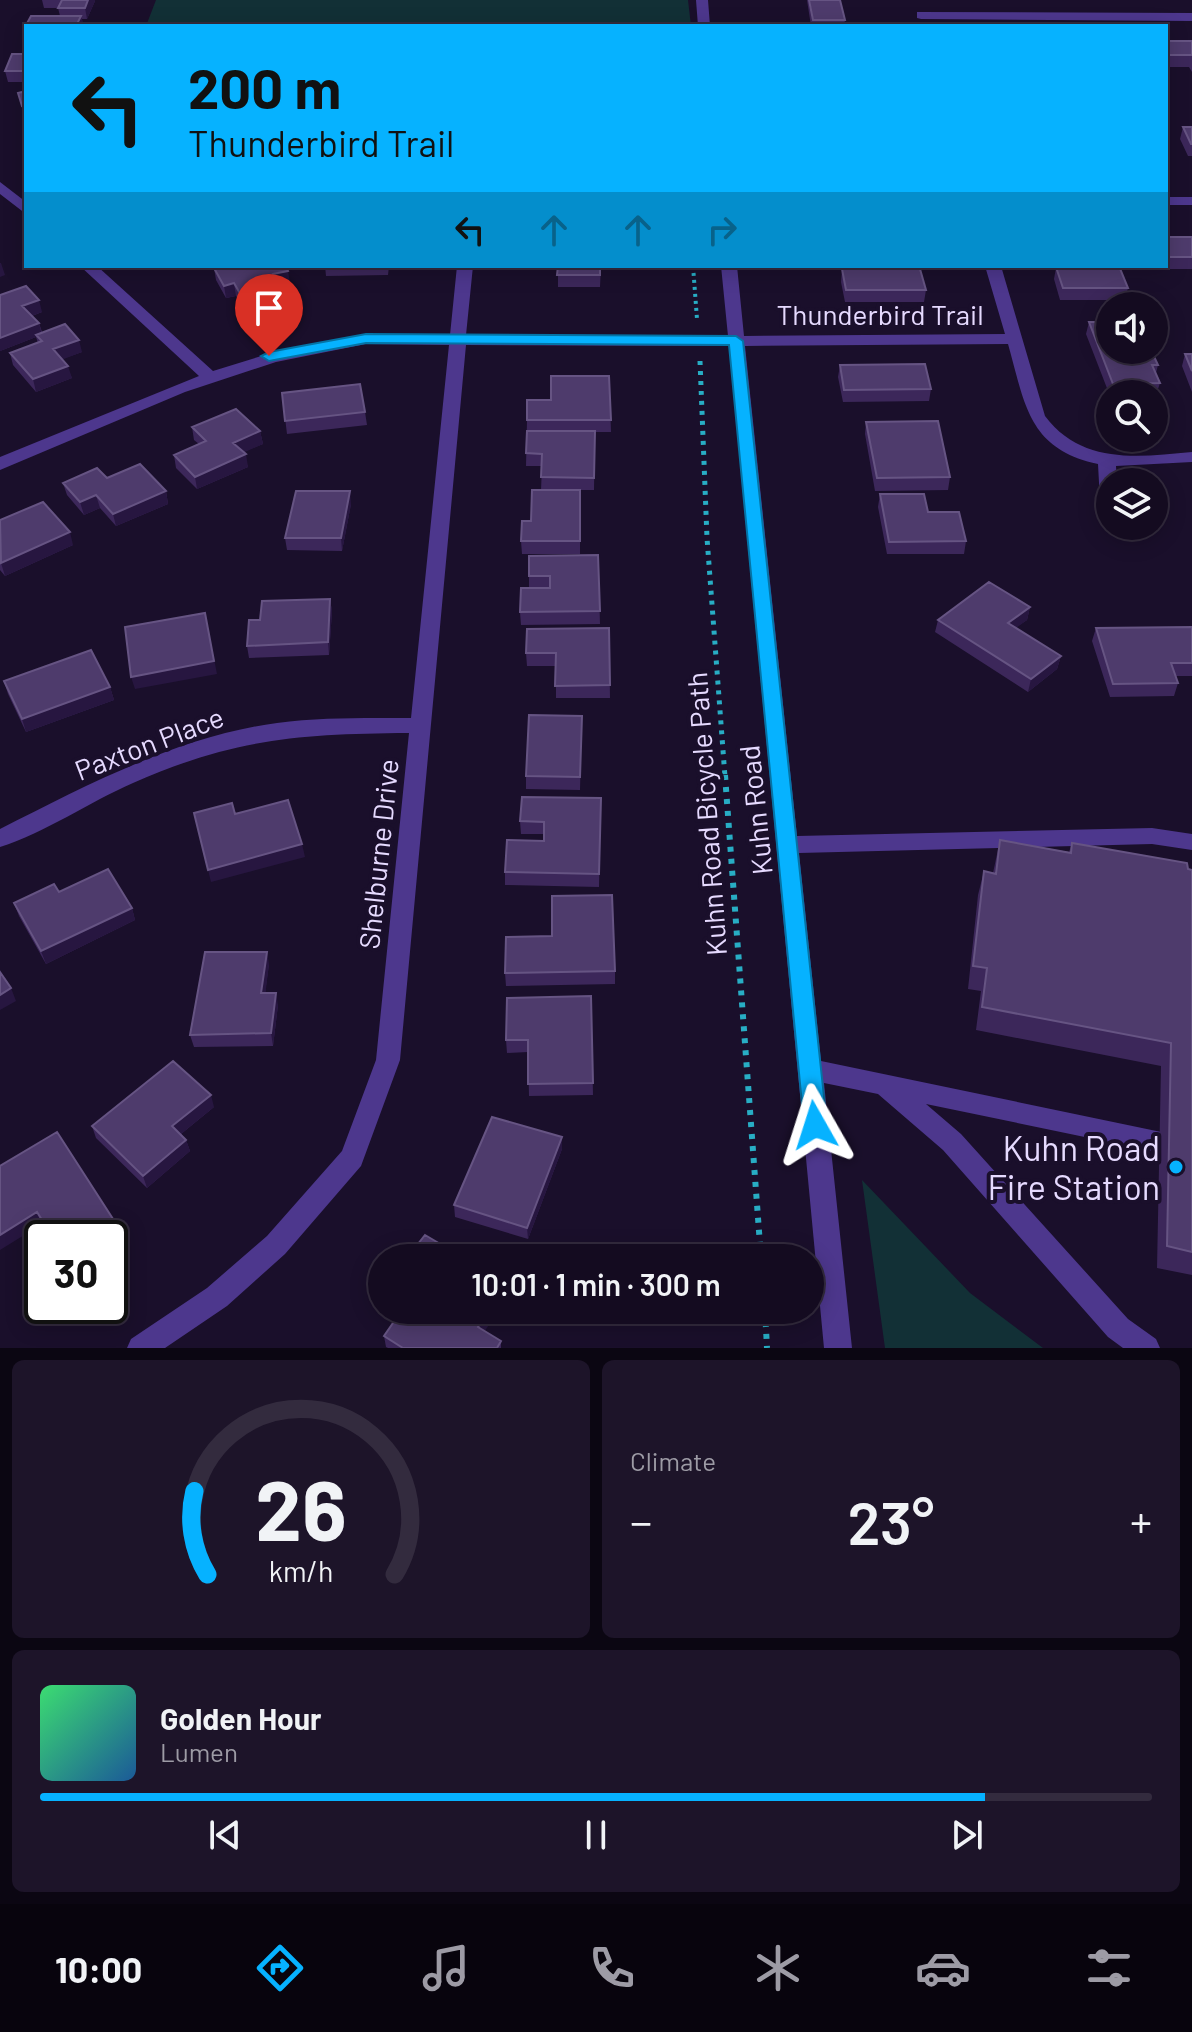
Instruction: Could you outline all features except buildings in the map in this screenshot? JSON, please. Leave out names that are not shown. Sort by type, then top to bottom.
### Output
[{"type":"street","points":[[702,0],[704,24]]},
{"type":"street","points":[[916,0],[922,20],[1192,17]]},
{"type":"street","points":[[0,186],[24,208]]},
{"type":"street","points":[[1168,201],[1192,201]]},
{"type":"street","points":[[90,268],[210,377]]},
{"type":"street","name":"Shelburne Drive","points":[[141,1348],[217,1297],[276,1245],[352,1158],[388,1060],[465,268]]},
{"type":"street","name":"Kuhn Road","points":[[729,268],[838,1348]]},
{"type":"street","points":[[994,268],[1042,426],[1050,436],[1075,452],[1107,461],[1124,463],[1192,457]]},
{"type":"street","name":"Thunderbird Trail","points":[[0,464],[251,361],[324,344],[366,339],[1014,339]]},
{"type":"street","points":[[1107,461],[1107,468]]},
{"type":"street","name":"Paxton Place","points":[[0,839],[137,771],[201,748],[258,733],[421,725]]},
{"type":"street","points":[[787,845],[1152,836],[1192,842]]},
{"type":"street","points":[[809,1069],[1157,1141]]},
{"type":"street","points":[[885,1085],[952,1142],[1118,1328],[1146,1348]]},
{"type":"path","points":[[693,268],[697,314]]},
{"type":"path","name":"Kuhn Road Bicycle Path","points":[[700,366],[707,538],[760,1244]]},
{"type":"path","points":[[766,1324],[767,1348]]},
{"type":"green space","points":[[156,0],[688,0],[691,24],[147,24]]},
{"type":"green space","points":[[862,1180],[970,1293],[1043,1348],[885,1348]]},
{"type":"place","name":"Kuhn Road Fire Station","points":[[1176,1167]]},
{"type":"route","points":[[269,356],[366,339],[736,341],[815,1125]]}]
